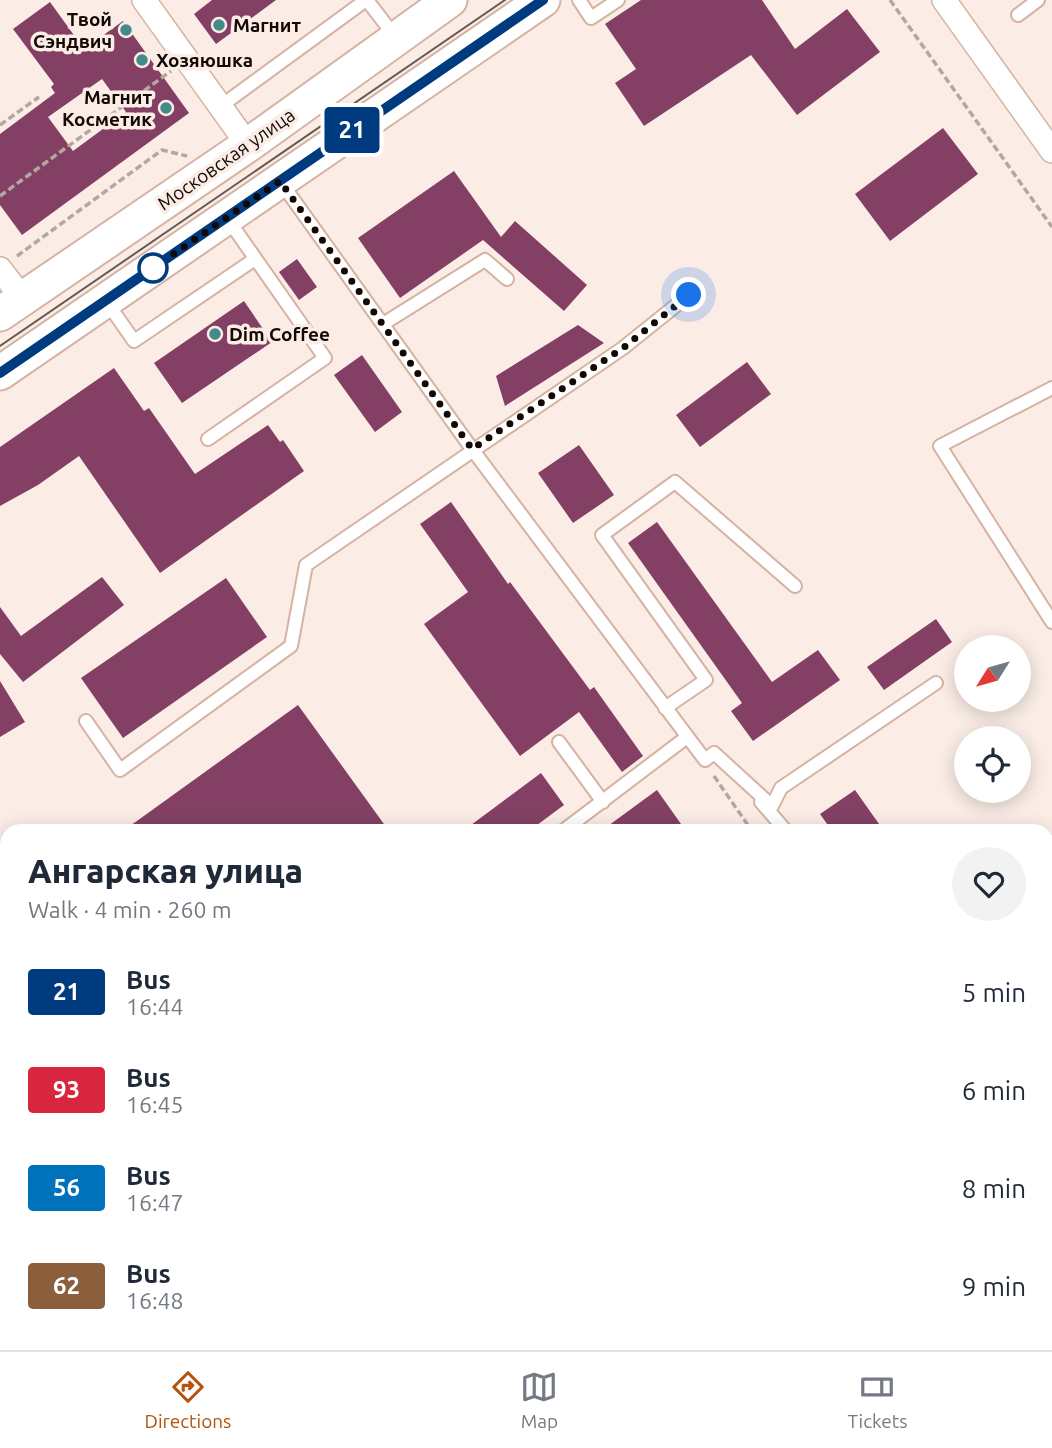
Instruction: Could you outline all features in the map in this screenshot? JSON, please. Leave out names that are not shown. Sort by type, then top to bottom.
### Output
[{"type":"street","name":"Московская улица","points":[[12,306],[248,145],[450,0]]},
{"type":"street","points":[[0,373],[542,0]]},
{"type":"street","points":[[944,0],[1052,151]]},
{"type":"street","points":[[152,3],[187,60],[248,145]]},
{"type":"street","points":[[7,264],[12,306]]},
{"type":"lane","points":[[221,106],[366,0],[396,38]]},
{"type":"lane","points":[[579,0],[592,18],[618,0]]},
{"type":"lane","points":[[1018,15],[1038,0]]},
{"type":"lane","points":[[280,181],[472,449],[705,760],[714,753],[772,806],[781,788],[936,684]]},
{"type":"lane","points":[[208,439],[325,358],[226,218]]},
{"type":"lane","points":[[106,301],[134,341],[255,259]]},
{"type":"lane","points":[[383,324],[485,260],[507,279]]},
{"type":"lane","points":[[86,721],[120,770],[291,646],[306,565],[623,348],[689,295]]},
{"type":"lane","points":[[1052,388],[940,446],[1052,622]]},
{"type":"lane","points":[[665,708],[706,680],[602,535],[675,482],[795,586]]},
{"type":"lane","points":[[573,824],[687,737]]},
{"type":"lane","points":[[559,742],[603,802]]},
{"type":"lane","points":[[740,778],[780,824]]},
{"type":"path","points":[[890,0],[1052,227]]},
{"type":"path","points":[[0,196],[187,60]]},
{"type":"path","points":[[0,125],[38,97]]},
{"type":"path","points":[[7,264],[162,149],[198,159]]},
{"type":"path","points":[[705,760],[747,824]]},
{"type":"building","points":[[212,0],[276,0],[216,44],[194,14]]},
{"type":"building","points":[[641,0],[762,0],[795,49],[847,9],[880,52],[797,115],[751,55],[644,126],[615,83],[636,69],[605,24]]},
{"type":"building","points":[[50,2],[84,49],[123,21],[189,113],[22,235],[0,205],[0,134],[55,93],[51,87],[54,84],[13,29]],"holes":[[[102,79],[126,112],[73,151],[48,117]]]},
{"type":"building","points":[[943,128],[978,174],[890,241],[855,194]]},
{"type":"building","points":[[454,171],[501,237],[515,221],[587,285],[564,311],[483,240],[400,298],[358,238]]},
{"type":"building","points":[[297,259],[317,287],[299,300],[279,272]]},
{"type":"building","points":[[244,301],[272,342],[182,403],[154,363]]},
{"type":"building","points":[[578,325],[604,343],[505,406],[496,376]]},
{"type":"building","points":[[362,355],[402,412],[375,432],[334,375]]},
{"type":"building","points":[[747,362],[771,394],[700,447],[676,415]]},
{"type":"building","points":[[114,368],[144,411],[149,408],[195,474],[268,425],[280,442],[283,440],[304,471],[160,573],[79,456],[38,485],[0,506],[0,447]]},
{"type":"building","points":[[579,445],[614,495],[573,523],[538,473]]},
{"type":"building","points":[[451,502],[508,584],[510,582],[590,690],[594,687],[643,756],[622,772],[579,712],[520,756],[424,624],[468,592],[420,524]]},
{"type":"building","points":[[657,522],[772,682],[818,650],[840,680],[753,741],[731,711],[742,703],[628,543]]},
{"type":"building","points":[[102,577],[124,605],[23,682],[0,654],[0,607],[21,636]]},
{"type":"building","points":[[226,578],[267,637],[123,738],[81,678]]},
{"type":"building","points":[[936,619],[952,642],[884,690],[867,667]]},
{"type":"building","points":[[0,681],[25,722],[0,737]]},
{"type":"building","points":[[298,705],[384,824],[133,824]]},
{"type":"building","points":[[541,773],[564,805],[538,824],[472,824]]},
{"type":"building","points":[[657,790],[681,824],[611,824]]},
{"type":"building","points":[[855,790],[879,824],[827,824],[820,814]]},
{"type":"tram line","points":[[0,346],[505,0]]},
{"type":"bus line","name":"21","points":[[0,373],[543,0]]},
{"type":"place","name":"Магнит","points":[[219,25]]},
{"type":"place","name":"Твой Сэндвич","points":[[126,30]]},
{"type":"place","name":"Хозяюшка","points":[[142,60]]},
{"type":"place","name":"Магнит Косметик","points":[[166,108]]},
{"type":"place","name":"Dim Coffee","points":[[215,334]]},
{"type":"route","points":[[153,268],[280,181],[472,449],[623,348],[689,295]]}]
